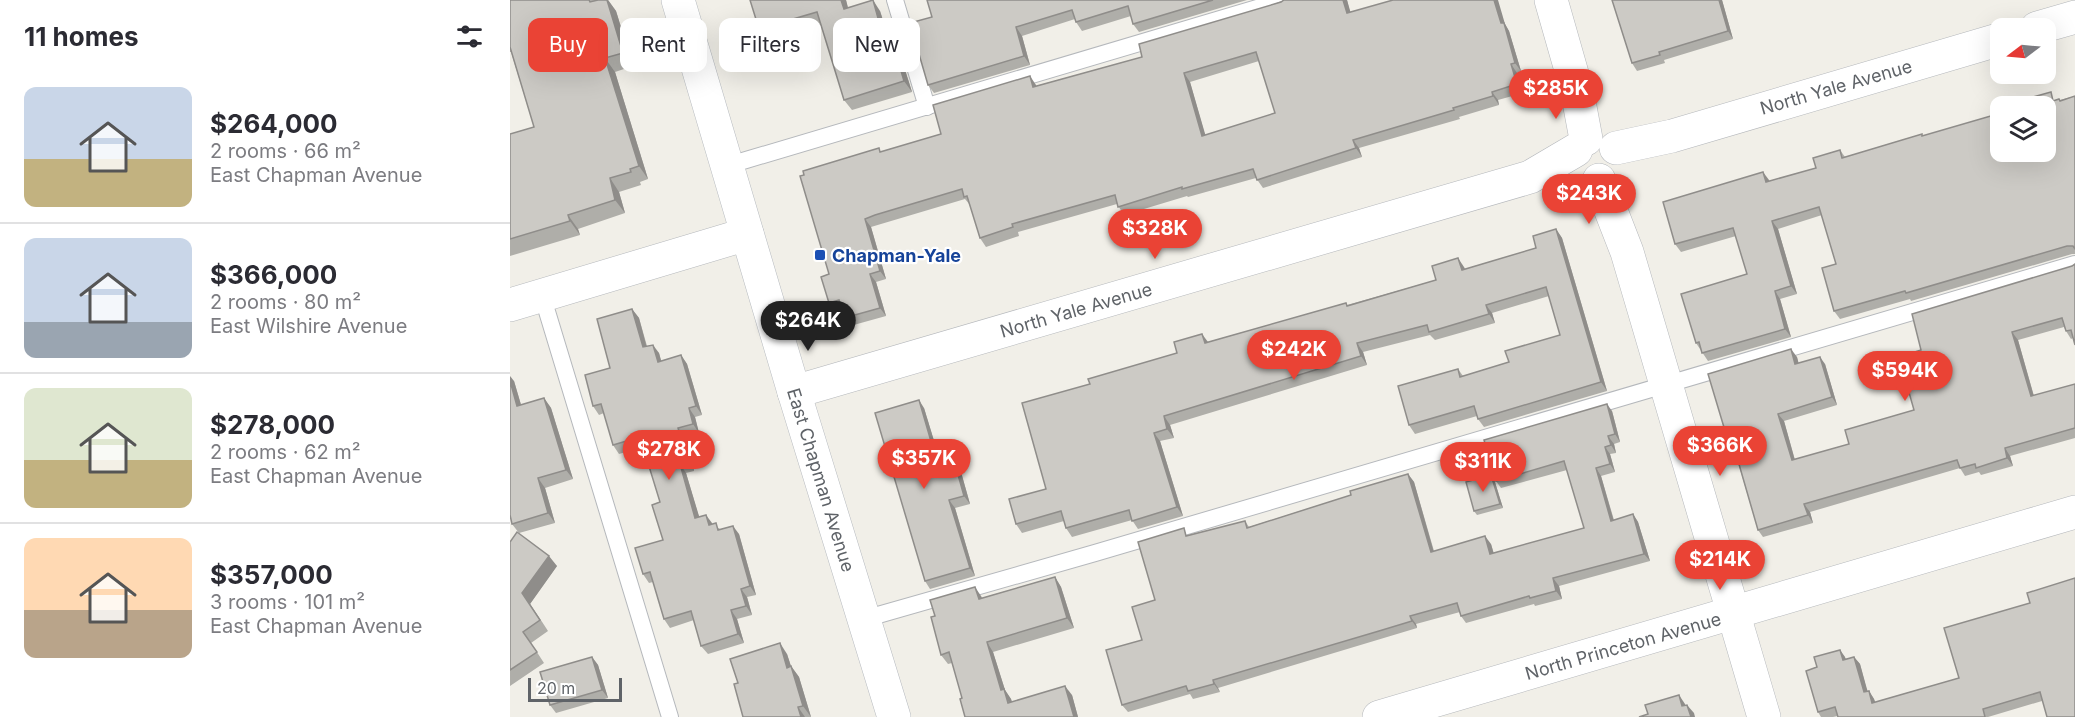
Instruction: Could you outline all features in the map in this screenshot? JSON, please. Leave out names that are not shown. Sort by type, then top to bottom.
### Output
[{"type":"street","name":"East Chapman Avenue","points":[[678,0],[794,392],[894,717]]},
{"type":"street","points":[[1551,0],[1764,717]]},
{"type":"street","points":[[2056,22],[2075,17]]},
{"type":"street","name":"North Yale Avenue","points":[[794,392],[1990,42]]},
{"type":"street","points":[[510,305],[747,234]]},
{"type":"street","name":"North Princeton Avenue","points":[[1379,717],[2075,512]]},
{"type":"lane","points":[[895,0],[927,107]]},
{"type":"lane","points":[[726,166],[1284,0]]},
{"type":"lane","points":[[864,619],[2075,264]]},
{"type":"lane","points":[[542,296],[670,717]]},
{"type":"building","points":[[510,0],[589,0],[590,2],[607,0],[620,43],[620,54],[608,57],[608,18],[528,18],[528,72],[608,72],[608,68],[639,166],[630,169],[631,172],[610,178],[615,200],[568,215],[570,221],[510,239],[510,134],[534,127],[510,47]]},
{"type":"building","points":[[750,0],[841,0],[844,9],[873,0],[878,18],[833,18],[833,64],[821,18],[817,12],[797,18],[756,18]]},
{"type":"building","points":[[927,0],[1213,0],[1133,24],[1128,6],[1076,22],[1072,10],[1016,27],[1024,56],[928,85],[920,57],[920,20],[932,17]]},
{"type":"building","points":[[1284,0],[1343,0],[1347,13],[1393,0],[1494,0],[1501,23],[1504,23],[1515,63],[1511,64],[1517,84],[1492,92],[1493,96],[1453,108],[1454,110],[1353,140],[1356,148],[1257,180],[1253,169],[1182,189],[1182,187],[1118,207],[1115,195],[1012,224],[1013,227],[980,238],[967,196],[964,197],[962,189],[875,215],[865,219],[880,271],[870,274],[880,308],[844,318],[839,300],[829,303],[821,277],[829,274],[800,176],[804,175],[803,171],[879,148],[880,152],[941,134],[933,105],[1030,76],[1033,87],[1142,57],[1139,44]],"holes":[[[1256,52],[1275,113],[1202,136],[1184,73]]]},
{"type":"building","points":[[1612,0],[1719,0],[1728,31],[1659,52],[1660,55],[1632,63]]},
{"type":"building","points":[[835,72],[901,72],[904,81],[844,100]]},
{"type":"building","points":[[2051,92],[2052,96],[2037,96]]},
{"type":"building","points":[[2075,96],[2075,249],[2073,246],[2067,246],[1906,293],[1905,291],[1834,311],[1822,268],[1836,264],[1819,207],[1772,221],[1791,286],[1775,291],[1785,329],[1702,353],[1699,342],[1696,343],[1681,294],[1747,274],[1733,228],[1675,244],[1663,202],[1763,172],[1766,182],[1816,168],[1813,158],[1840,150],[1842,158],[1922,134],[1922,136],[1990,116],[1990,162],[2056,162],[2056,100],[2060,101]]},
{"type":"building","points":[[1556,229],[1601,382],[1478,419],[1474,406],[1409,425],[1398,386],[1458,369],[1460,377],[1509,362],[1505,351],[1560,335],[1546,287],[1486,305],[1489,314],[1429,332],[1427,325],[1357,343],[1361,356],[1164,416],[1167,429],[1154,433],[1177,507],[1132,521],[1129,510],[1066,528],[1061,511],[1016,524],[1009,499],[1046,489],[1022,403],[1090,384],[1088,379],[1177,353],[1174,342],[1202,334],[1205,343],[1436,280],[1432,266],[1458,258],[1462,270],[1536,248],[1533,236]]},
{"type":"building","points":[[2075,264],[2075,345],[2071,330],[2066,331],[2062,318],[2012,332],[2031,396],[2075,384],[2075,428],[2005,448],[2007,458],[1976,468],[1975,464],[1960,468],[1957,460],[1804,504],[1808,515],[1758,530],[1730,433],[1726,434],[1708,374],[1791,349],[1795,364],[1820,357],[1832,397],[1778,414],[1792,460],[1849,444],[1845,430],[1914,410],[1899,357],[1921,350],[1912,314]]},
{"type":"building","points":[[632,309],[643,347],[653,345],[658,362],[681,355],[696,406],[689,408],[693,424],[678,428],[688,462],[680,464],[695,518],[706,515],[709,525],[716,523],[718,530],[733,526],[750,586],[741,589],[746,606],[731,610],[738,634],[701,646],[691,611],[664,619],[650,572],[643,574],[635,548],[663,540],[652,505],[660,502],[640,437],[613,445],[601,404],[593,406],[585,375],[610,368],[597,319]]},
{"type":"building","points":[[510,381],[517,406],[544,398],[566,470],[538,478],[548,513],[512,524],[510,515]]},
{"type":"building","points":[[919,400],[937,462],[953,457],[964,496],[949,500],[970,568],[925,581],[875,413]]},
{"type":"building","points":[[1607,404],[1615,434],[1608,436],[1611,445],[1605,447],[1610,464],[1596,468],[1611,521],[1633,514],[1644,554],[1553,578],[1556,591],[1530,598],[1529,596],[1461,616],[1457,603],[1410,616],[1412,621],[1213,680],[1214,684],[1188,691],[1186,686],[1122,705],[1106,650],[1142,640],[1132,607],[1155,600],[1138,542],[1184,528],[1186,536],[1245,521],[1247,528],[1351,495],[1350,491],[1408,474],[1431,552],[1485,536],[1490,554],[1584,528],[1564,461],[1496,481],[1484,440]]},
{"type":"building","points":[[1491,475],[1500,504],[1474,511],[1466,482]]},
{"type":"building","points":[[517,532],[549,556],[522,593],[540,620],[523,632],[537,652],[510,670],[510,542]]},
{"type":"building","points":[[1055,577],[1067,618],[987,642],[1001,690],[1004,689],[1008,703],[1065,686],[1074,717],[965,717],[949,652],[941,655],[931,617],[935,616],[930,600],[975,587],[979,599]]},
{"type":"building","points":[[2075,578],[2075,717],[2047,717],[2040,692],[1983,709],[1985,717],[1838,717],[1835,707],[1818,712],[1806,671],[1817,667],[1814,657],[1840,650],[1843,660],[1854,657],[1864,692],[1869,691],[1872,703],[1959,678],[1944,628],[2030,603],[2027,593]]},
{"type":"building","points":[[780,643],[787,668],[791,666],[803,706],[798,707],[801,717],[743,717],[734,684],[738,683],[730,659]]},
{"type":"building","points":[[592,657],[602,690],[550,705],[540,672]]},
{"type":"building","points":[[1679,695],[1682,706],[1687,705],[1691,717],[1639,717],[1648,714],[1645,705]]},
{"type":"place","name":"Chapman-Yale","points":[[820,255]]}]
